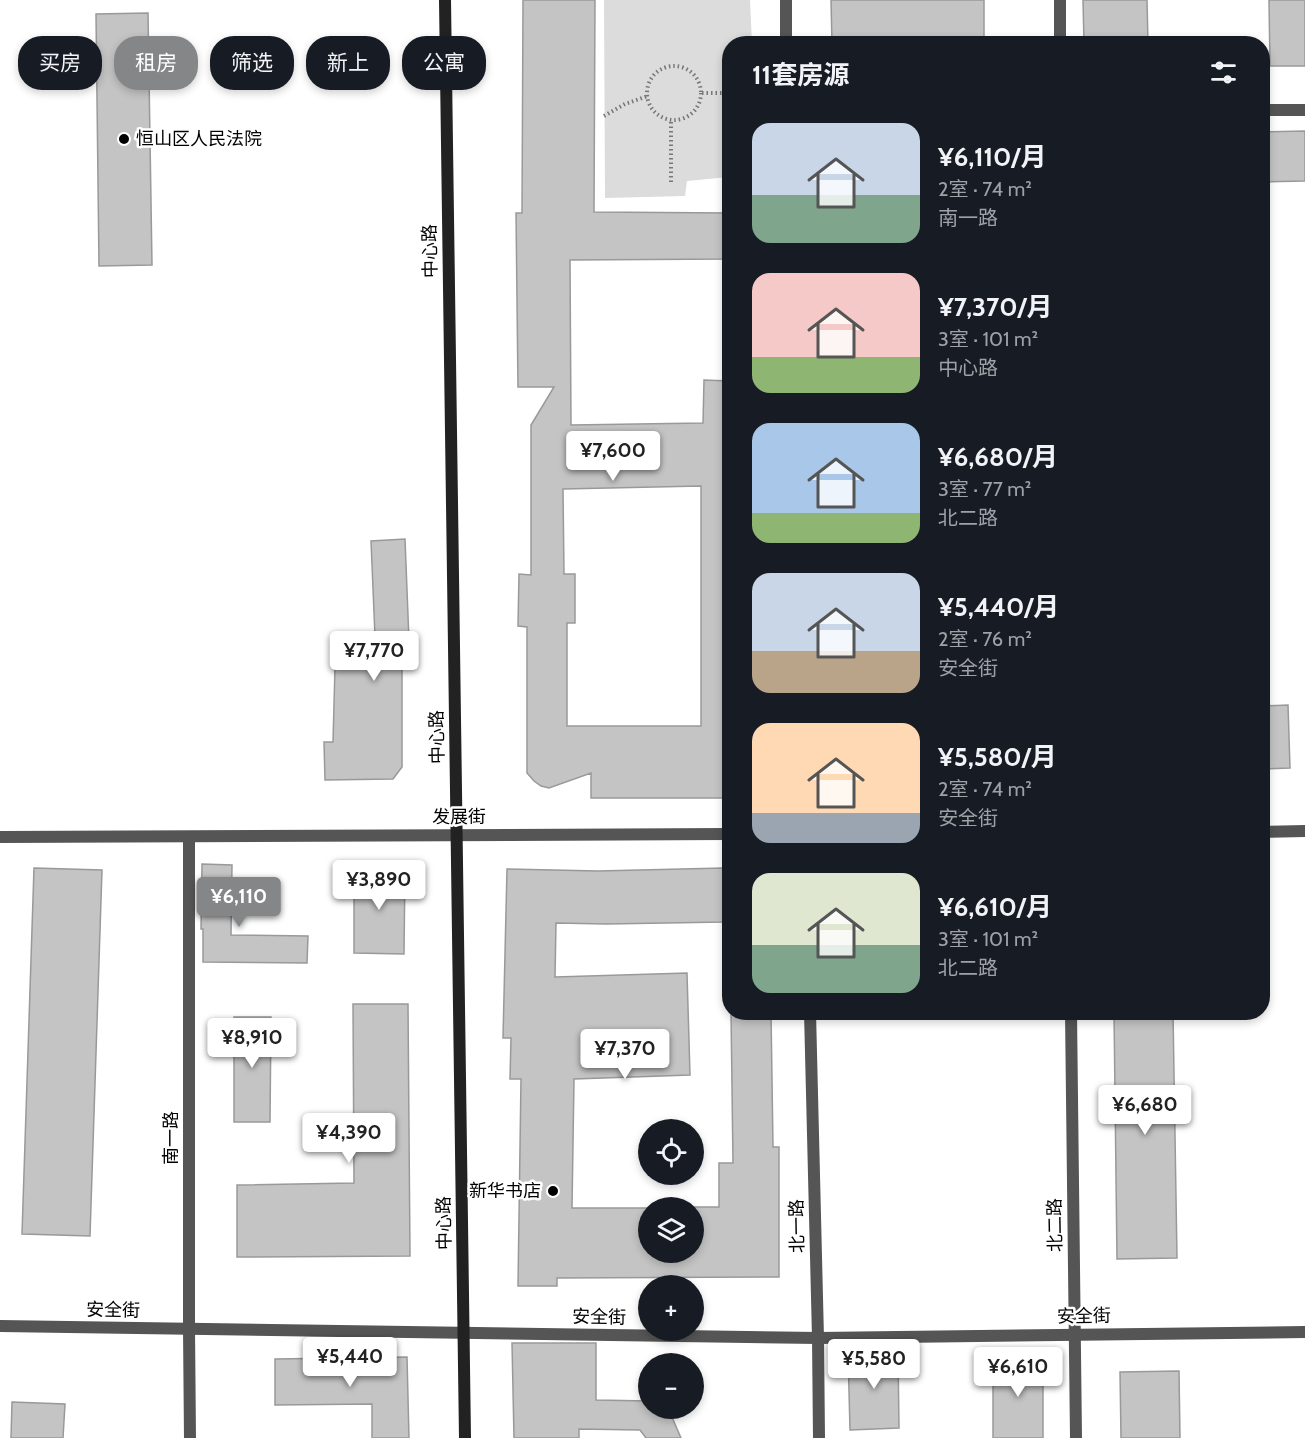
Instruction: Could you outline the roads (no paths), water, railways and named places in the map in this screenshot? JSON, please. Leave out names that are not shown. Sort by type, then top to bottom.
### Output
[{"type":"street","name":"中心路","points":[[445,0],[465,1438]]},
{"type":"street","points":[[786,0],[786,36]]},
{"type":"street","points":[[1059,0],[1060,36]]},
{"type":"street","points":[[1270,110],[1305,110]]},
{"type":"street","points":[[1270,832],[1305,831]]},
{"type":"street","name":"发展街","points":[[0,837],[722,834]]},
{"type":"street","name":"南一路","points":[[189,837],[190,1438]]},
{"type":"street","name":"北一路","points":[[810,1020],[819,1438]]},
{"type":"street","name":"北二路","points":[[1071,1020],[1076,1438]]},
{"type":"street","name":"安全街","points":[[0,1326],[818,1338],[1305,1332]]},
{"type":"place","name":"恒山区人民法院","points":[[124,139]]},
{"type":"place","name":"新华书店","points":[[553,1191]]}]
